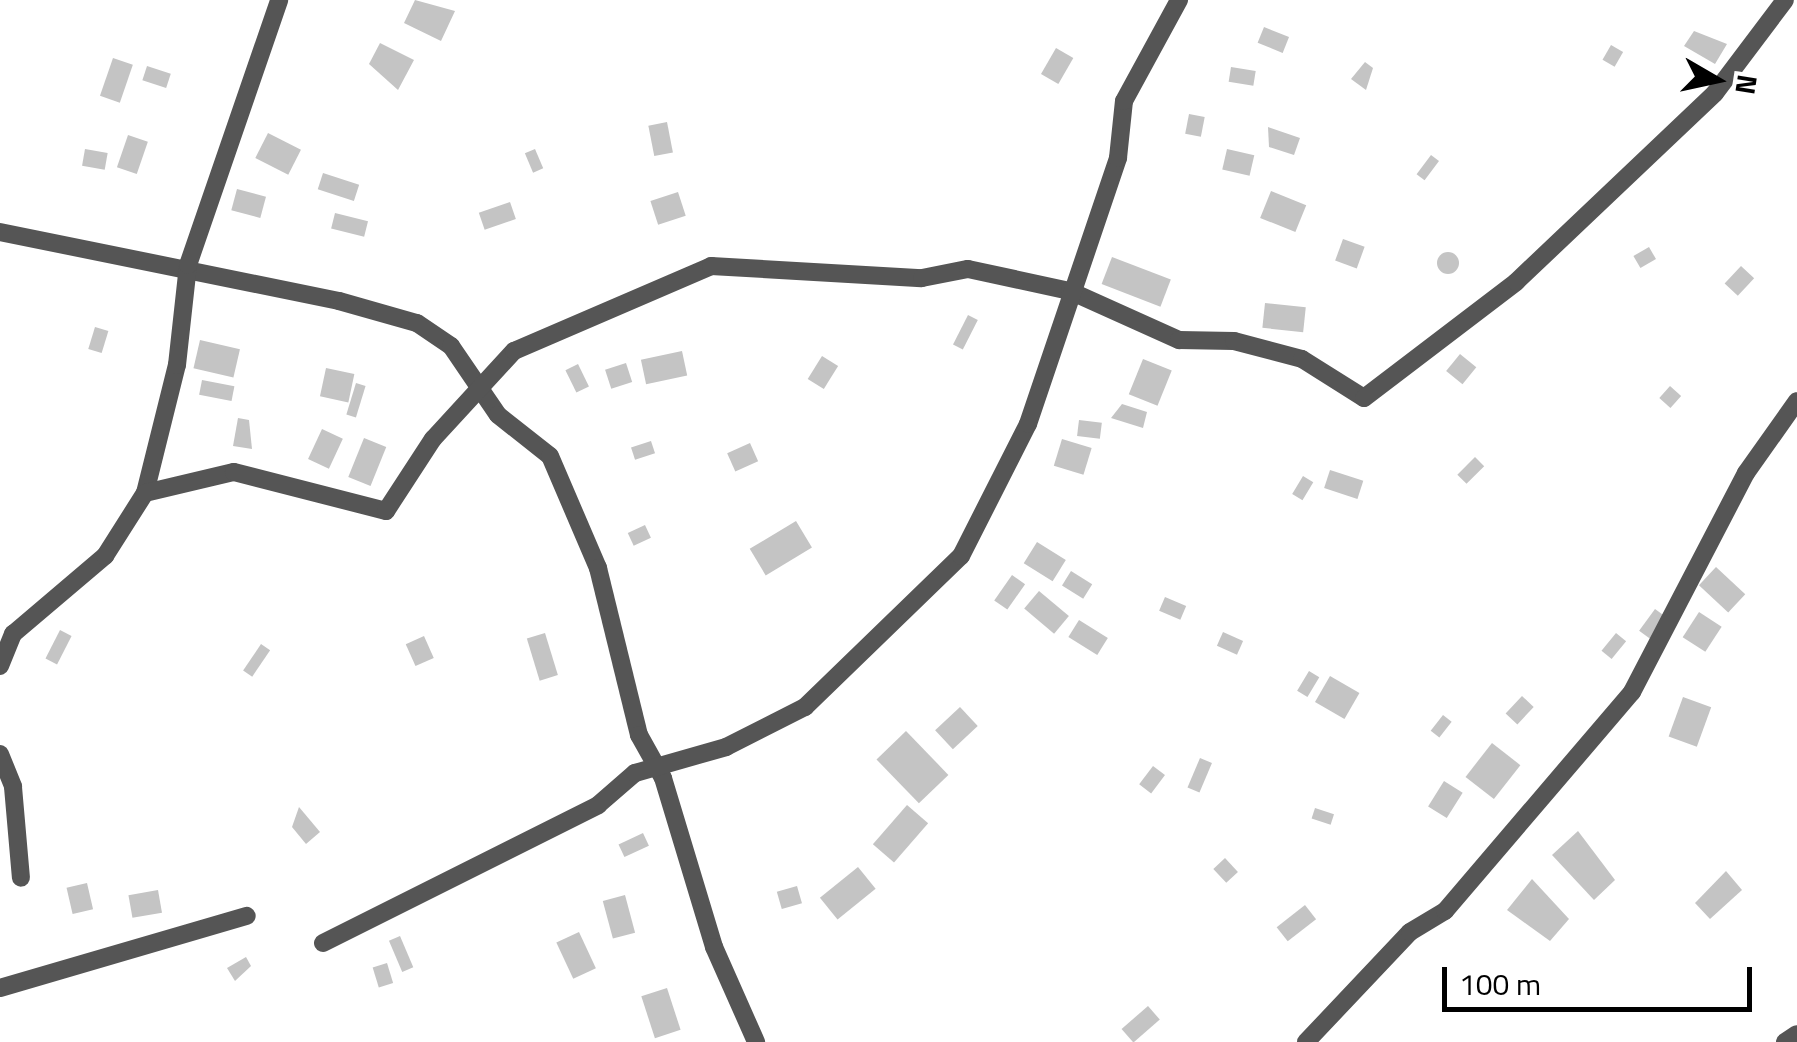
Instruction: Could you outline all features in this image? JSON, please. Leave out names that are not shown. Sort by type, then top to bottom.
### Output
[{"type":"street","points":[[0,666],[13,634],[104,556],[145,493],[177,365],[188,266],[278,0]]},
{"type":"street","points":[[323,942],[397,912],[657,766],[726,747],[805,707],[961,556],[1028,424],[1118,158],[1124,101],[1179,0]]},
{"type":"street","points":[[145,493],[234,472],[386,511],[479,384],[514,351],[712,266],[922,278],[968,268],[1070,291],[1180,340],[1234,341],[1302,359],[1364,398],[1516,282],[1716,92],[1785,0]]},
{"type":"street","points":[[0,232],[188,266],[417,323],[451,346],[498,415],[550,456],[598,568],[639,734],[657,766],[714,947],[756,1042]]},
{"type":"street","points":[[1306,1042],[1410,932],[1445,912],[1632,692],[1746,473],[1797,400]]},
{"type":"street","points":[[0,754],[13,788],[20,878]]},
{"type":"street","points":[[0,988],[247,916]]},
{"type":"street","points":[[1785,1042],[1797,1034]]},
{"type":"building","points":[[415,0],[455,11],[441,41],[404,23]]},
{"type":"building","points":[[1264,27],[1289,37],[1283,53],[1258,43]]},
{"type":"building","points":[[1694,31],[1727,44],[1715,64],[1684,46]]},
{"type":"building","points":[[380,43],[414,60],[398,90],[369,64]]},
{"type":"building","points":[[1611,45],[1623,52],[1615,67],[1602,60]]},
{"type":"building","points":[[1056,48],[1073,58],[1058,84],[1041,74]]},
{"type":"building","points":[[113,58],[133,65],[120,103],[100,96]]},
{"type":"building","points":[[1365,62],[1373,68],[1366,90],[1351,79]]},
{"type":"building","points":[[147,66],[171,74],[166,88],[142,80]]},
{"type":"building","points":[[1231,67],[1256,71],[1253,86],[1229,82]]},
{"type":"building","points":[[1189,114],[1205,117],[1201,137],[1185,134]]},
{"type":"building","points":[[667,122],[673,152],[654,156],[648,126]]},
{"type":"building","points":[[1268,127],[1300,138],[1294,155],[1269,147]]},
{"type":"building","points":[[268,133],[301,150],[288,175],[255,158]]},
{"type":"building","points":[[128,135],[148,142],[137,174],[117,167]]},
{"type":"building","points":[[85,149],[108,153],[105,170],[82,166]]},
{"type":"building","points":[[535,149],[543,168],[533,173],[525,153]]},
{"type":"building","points":[[1227,149],[1254,155],[1250,176],[1222,169]]},
{"type":"building","points":[[1431,155],[1439,161],[1425,180],[1417,174]]},
{"type":"building","points":[[323,173],[359,185],[354,201],[318,189]]},
{"type":"building","points":[[237,189],[266,197],[260,218],[231,210]]},
{"type":"building","points":[[1271,191],[1306,205],[1295,232],[1260,218]]},
{"type":"building","points":[[678,192],[686,216],[658,225],[650,201]]},
{"type":"building","points":[[510,202],[516,219],[485,230],[479,213]]},
{"type":"building","points":[[335,213],[368,221],[364,237],[331,229]]},
{"type":"building","points":[[1343,239],[1365,247],[1357,268],[1335,261]]},
{"type":"building","points":[[1649,247],[1656,259],[1640,268],[1633,256]]},
{"type":"building","points":[[1448,252],[1459,263],[1448,274],[1437,263]]},
{"type":"building","points":[[1112,257],[1171,280],[1160,307],[1102,284]]},
{"type":"building","points":[[1741,266],[1754,278],[1738,296],[1725,284]]},
{"type":"building","points":[[1265,303],[1306,307],[1303,332],[1262,328]]},
{"type":"building","points":[[968,315],[978,320],[963,349],[953,344]]},
{"type":"building","points":[[95,327],[108,331],[102,353],[88,349]]},
{"type":"building","points":[[200,340],[240,349],[233,377],[193,368]]},
{"type":"building","points":[[682,351],[687,375],[646,384],[641,360]]},
{"type":"building","points":[[1460,354],[1476,367],[1462,384],[1446,371]]},
{"type":"building","points":[[822,356],[838,366],[824,389],[808,379]]},
{"type":"building","points":[[1143,359],[1172,371],[1158,406],[1129,394]]},
{"type":"building","points":[[626,363],[632,382],[611,389],[605,370]]},
{"type":"building","points":[[578,364],[589,386],[576,393],[565,370]]},
{"type":"building","points":[[326,368],[354,374],[348,402],[320,396]]},
{"type":"building","points":[[202,380],[234,386],[232,401],[199,395]]},
{"type":"building","points":[[356,383],[366,386],[356,417],[346,415]]},
{"type":"building","points":[[1670,386],[1681,396],[1670,408],[1659,398]]},
{"type":"building","points":[[1122,404],[1147,412],[1143,428],[1111,418]]},
{"type":"building","points":[[238,418],[249,420],[252,449],[233,446]]},
{"type":"building","points":[[1079,420],[1102,423],[1100,439],[1077,436]]},
{"type":"building","points":[[322,429],[343,439],[329,469],[308,459]]},
{"type":"building","points":[[364,438],[386,447],[371,486],[348,477]]},
{"type":"building","points":[[1062,439],[1092,448],[1083,475],[1054,466]]},
{"type":"building","points":[[651,441],[655,453],[635,460],[631,447]]},
{"type":"building","points":[[750,443],[758,461],[735,471],[727,453]]},
{"type":"building","points":[[1475,457],[1484,466],[1467,484],[1457,475]]},
{"type":"building","points":[[1330,470],[1363,481],[1357,499],[1324,488]]},
{"type":"building","points":[[1303,476],[1313,482],[1302,500],[1292,494]]},
{"type":"building","points":[[796,521],[812,548],[766,575],[750,549]]},
{"type":"building","points":[[645,525],[651,538],[634,546],[628,533]]},
{"type":"building","points":[[1037,542],[1066,560],[1053,581],[1024,563]]},
{"type":"building","points":[[1716,567],[1745,594],[1728,613],[1699,585]]},
{"type":"building","points":[[1071,571],[1092,584],[1083,599],[1062,585]]},
{"type":"building","points":[[1012,575],[1025,584],[1007,610],[994,600]]},
{"type":"building","points":[[1039,591],[1069,616],[1054,634],[1024,609]]},
{"type":"building","points":[[1165,597],[1186,606],[1180,620],[1159,611]]},
{"type":"building","points":[[1655,609],[1666,617],[1650,639],[1639,631]]},
{"type":"building","points":[[1699,612],[1722,627],[1705,652],[1683,637]]},
{"type":"building","points":[[1079,620],[1108,638],[1097,655],[1068,637]]},
{"type":"building","points":[[60,630],[72,636],[57,664],[45,659]]},
{"type":"building","points":[[1223,632],[1243,641],[1237,655],[1217,646]]},
{"type":"building","points":[[545,633],[558,675],[540,681],[527,639]]},
{"type":"building","points":[[1616,633],[1626,641],[1612,659],[1602,651]]},
{"type":"building","points":[[424,636],[434,658],[415,666],[406,644]]},
{"type":"building","points":[[261,644],[270,650],[252,677],[243,671]]},
{"type":"building","points":[[1309,671],[1319,677],[1307,697],[1297,691]]},
{"type":"building","points":[[1330,676],[1359,693],[1344,719],[1315,702]]},
{"type":"building","points":[[1522,696],[1534,707],[1517,724],[1506,714]]},
{"type":"building","points":[[1683,697],[1711,707],[1697,747],[1669,736]]},
{"type":"building","points":[[960,707],[978,726],[953,749],[935,730]]},
{"type":"building","points":[[1443,715],[1452,722],[1439,738],[1431,731]]},
{"type":"building","points":[[906,731],[948,775],[919,803],[877,759]]},
{"type":"building","points":[[1492,743],[1520,765],[1494,799],[1466,777]]},
{"type":"building","points":[[1200,758],[1212,763],[1199,793],[1187,787]]},
{"type":"building","points":[[1153,766],[1165,775],[1151,793],[1139,784]]},
{"type":"building","points":[[1444,781],[1463,793],[1447,818],[1428,806]]},
{"type":"building","points":[[907,805],[928,823],[894,863],[873,844]]},
{"type":"building","points":[[299,807],[320,832],[306,844],[292,827]]},
{"type":"building","points":[[1315,808],[1334,814],[1331,825],[1312,818]]},
{"type":"building","points":[[1578,831],[1615,880],[1594,900],[1552,855]]},
{"type":"building","points":[[643,833],[649,846],[624,857],[619,844]]},
{"type":"building","points":[[1225,858],[1238,872],[1226,883],[1213,869]]},
{"type":"building","points":[[858,867],[876,889],[838,920],[820,898]]},
{"type":"building","points":[[1726,871],[1742,890],[1710,919],[1695,903]]},
{"type":"building","points":[[1532,879],[1569,919],[1550,941],[1507,910]]},
{"type":"building","points":[[87,883],[93,909],[73,914],[67,888]]},
{"type":"building","points":[[797,886],[802,903],[782,909],[777,892]]},
{"type":"building","points":[[158,890],[162,913],[132,918],[128,895]]},
{"type":"building","points":[[625,895],[635,933],[613,939],[603,901]]},
{"type":"building","points":[[1305,905],[1316,919],[1288,941],[1277,927]]},
{"type":"building","points":[[579,932],[596,968],[573,979],[556,943]]},
{"type":"building","points":[[400,936],[413,967],[402,972],[389,941]]},
{"type":"building","points":[[246,957],[251,966],[235,981],[227,968]]},
{"type":"building","points":[[387,963],[393,983],[379,987],[373,967]]},
{"type":"building","points":[[667,988],[681,1030],[655,1038],[641,996]]},
{"type":"building","points":[[1148,1006],[1160,1020],[1134,1042],[1122,1029]]}]
